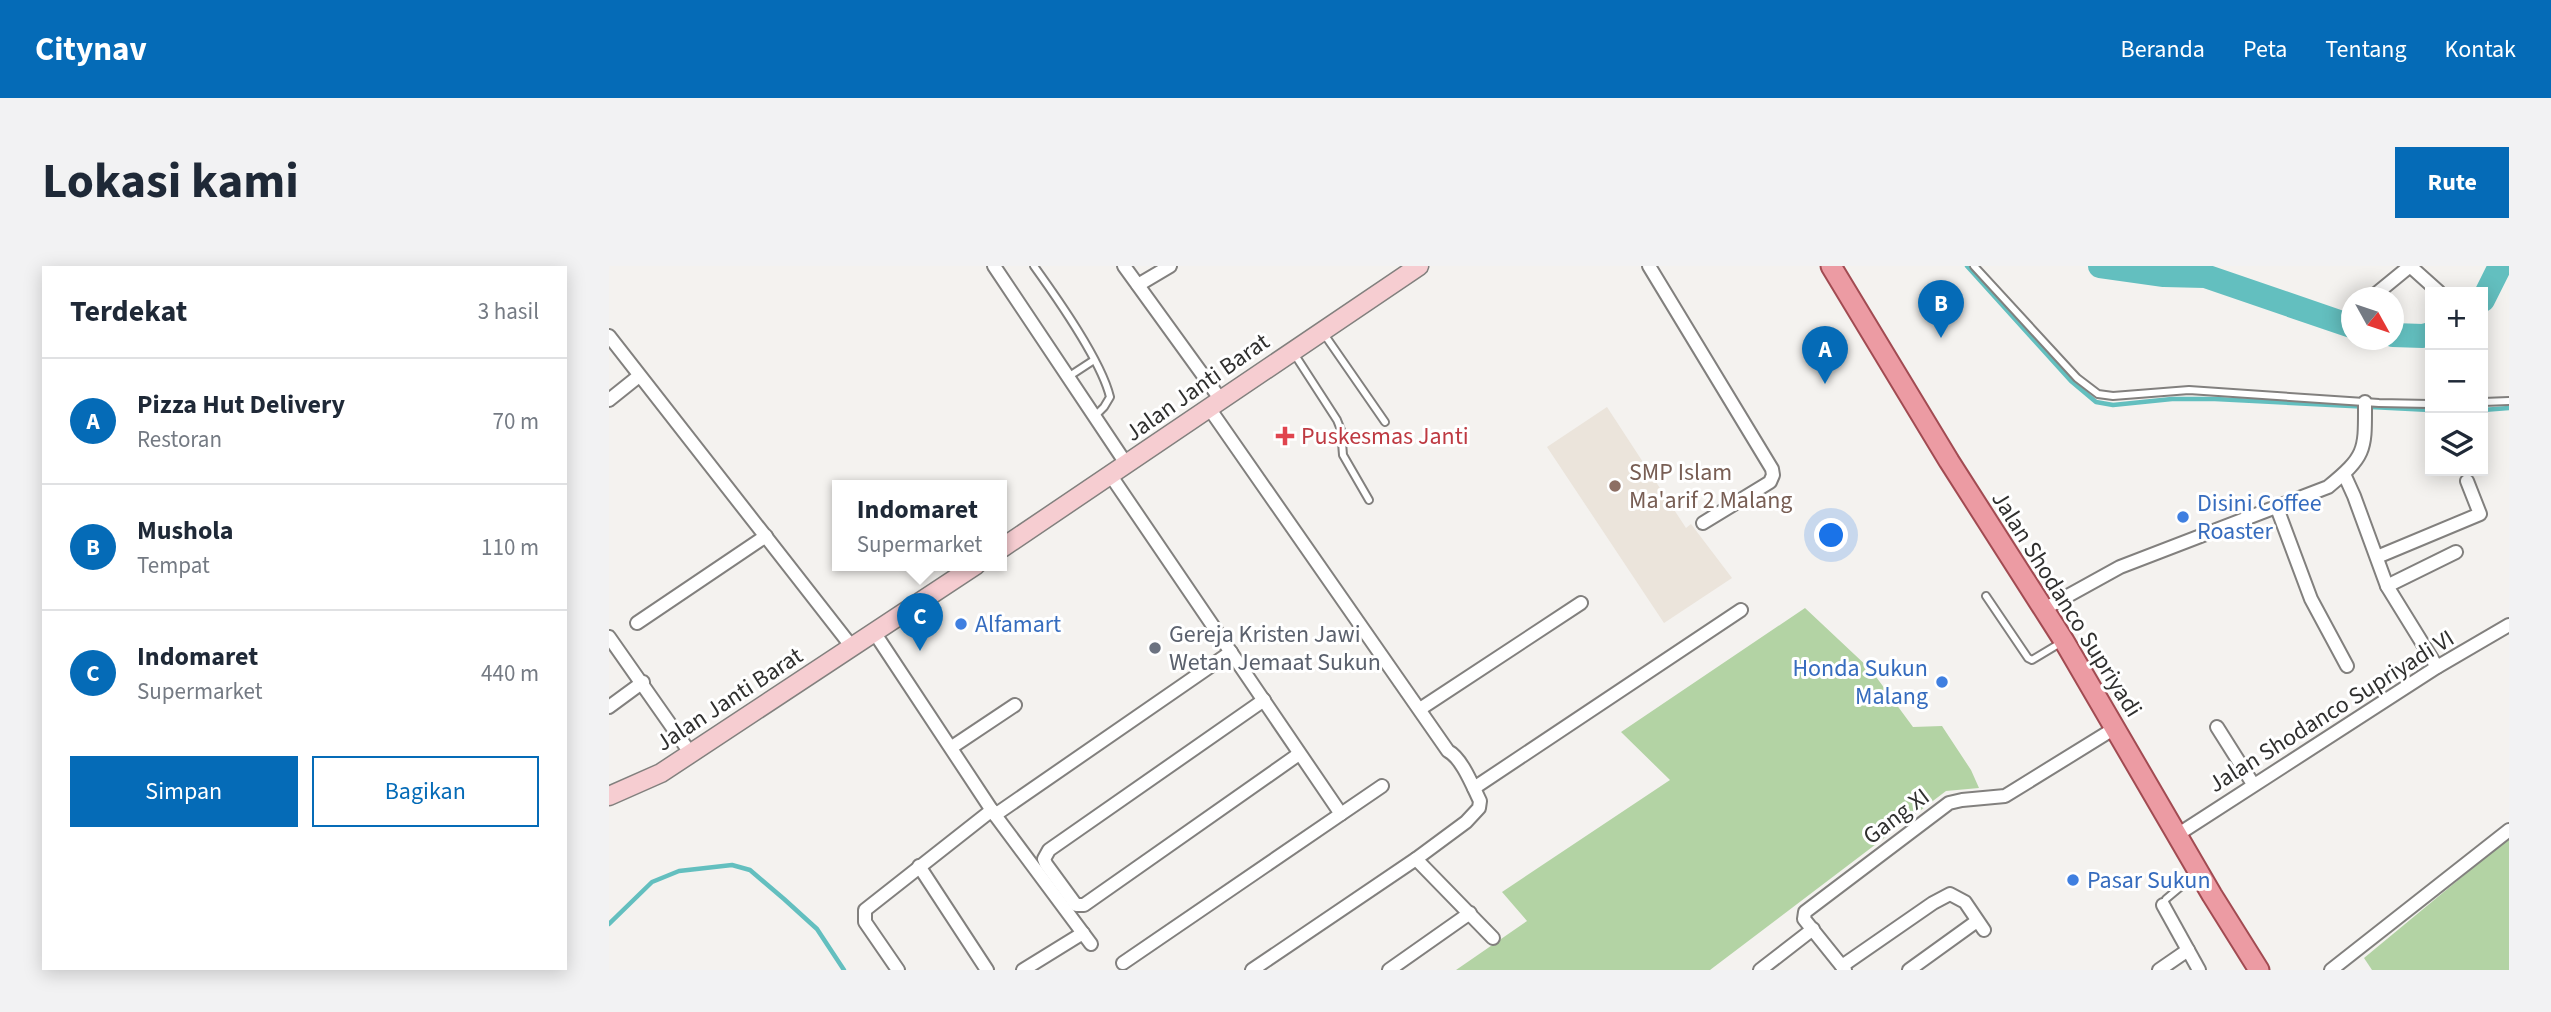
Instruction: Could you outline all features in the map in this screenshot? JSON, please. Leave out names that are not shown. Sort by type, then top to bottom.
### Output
[{"type":"main road","name":"Jalan Shodanco Supriyadi","points":[[1831,266],[1949,461],[2064,641],[2259,970]]},
{"type":"street","points":[[994,266],[1127,465]]},
{"type":"street","points":[[1124,266],[1448,751],[1455,755],[1465,768],[1465,776],[1480,802],[1474,814],[1416,859],[1252,970]]},
{"type":"street","points":[[1138,285],[1170,266]]},
{"type":"street","name":"Jalan Janti Barat","points":[[1007,545],[1418,266]]},
{"type":"street","points":[[1649,266],[1772,469],[1770,482],[1703,523]]},
{"type":"street","points":[[2384,287],[2410,266],[2433,287]]},
{"type":"street","points":[[609,336],[852,647]]},
{"type":"street","points":[[609,400],[639,376]]},
{"type":"street","points":[[2044,609],[2120,567],[2328,487],[2354,464],[2364,448],[2365,408]]},
{"type":"street","points":[[2344,474],[2387,586],[2437,667]]},
{"type":"street","points":[[1111,476],[1341,814]]},
{"type":"street","points":[[2377,557],[2480,514],[2465,476]]},
{"type":"street","points":[[2277,508],[2311,598],[2347,666]]},
{"type":"street","points":[[637,623],[766,536]]},
{"type":"street","points":[[2387,586],[2456,552]]},
{"type":"street","name":"Jalan Janti Barat","points":[[609,796],[661,773],[967,571]]},
{"type":"street","points":[[1420,709],[1581,603]]},
{"type":"street","points":[[1474,788],[1741,610]]},
{"type":"street","name":"Jalan Shodanco Supriyadi VI","points":[[2177,835],[2437,667],[2509,625]]},
{"type":"street","points":[[874,632],[993,812],[1091,944]]},
{"type":"street","points":[[609,637],[691,754]]},
{"type":"street","points":[[898,970],[865,922],[865,910],[919,866],[993,812],[1231,652]]},
{"type":"street","points":[[609,707],[643,682]]},
{"type":"street","points":[[1263,699],[1049,850],[1045,855],[1047,864],[1076,905],[1084,905],[1299,754]]},
{"type":"street","points":[[952,747],[1015,705]]},
{"type":"street","points":[[2217,727],[2253,784]]},
{"type":"street","name":"Gang XI","points":[[1813,929],[1804,919],[1805,912],[1949,803],[2005,796],[2115,728]]},
{"type":"street","points":[[1123,963],[1383,786]]},
{"type":"street","points":[[2331,970],[2509,830]]},
{"type":"street","points":[[1416,859],[1493,938]]},
{"type":"street","points":[[919,866],[987,970]]},
{"type":"street","points":[[1760,970],[1813,929],[1843,968],[1933,903],[1950,894],[1965,902],[1981,926],[1909,970]]},
{"type":"street","points":[[2163,905],[2199,970]]},
{"type":"street","points":[[1389,970],[1470,913]]},
{"type":"street","points":[[1023,970],[1083,933]]},
{"type":"street","points":[[2159,970],[2188,950]]},
{"type":"lane","points":[[1034,266],[1094,360],[1110,397],[1094,416]]},
{"type":"lane","points":[[1974,266],[2077,378],[2098,394],[2113,396],[2189,390],[2365,408],[2425,404]]},
{"type":"lane","points":[[1322,331],[1385,422]]},
{"type":"lane","points":[[1292,351],[1337,420],[1341,430],[1343,455],[1369,500]]},
{"type":"lane","points":[[1068,377],[1094,360]]},
{"type":"lane","points":[[2488,402],[2509,401]]},
{"type":"lane","points":[[1986,596],[2028,658],[2032,660],[2064,641]]},
{"type":"lane","points":[[2163,905],[2166,899],[2199,872]]},
{"type":"shaded area","name":"SMP Islam Ma'arif 2 Malang","points":[[1607,407],[1686,528],[1691,524],[1732,578],[1664,623],[1547,447]]},
{"type":"green space","points":[[1805,608],[1871,670],[1913,727],[1942,726],[1971,770],[1979,788],[1946,791],[1710,970],[1456,970],[1527,921],[1502,892],[1670,780],[1621,732]]},
{"type":"green space","points":[[2509,838],[2509,970],[2372,970],[2364,958]]},
{"type":"waterway","points":[[1967,266],[2071,381],[2096,402],[2113,405],[2172,399],[2215,399],[2425,410]]},
{"type":"waterway","points":[[2100,266],[2164,275],[2205,276],[2341,323]]},
{"type":"waterway","points":[[2488,290],[2500,266]]},
{"type":"waterway","points":[[2404,335],[2425,335]]},
{"type":"waterway","points":[[2488,410],[2509,408]]},
{"type":"waterway","points":[[609,924],[652,882],[679,871],[732,865],[750,870],[817,929],[844,970]]},
{"type":"place","name":"Mushola","points":[[1941,338]]},
{"type":"place","name":"Pizza Hut Delivery","points":[[1825,384]]},
{"type":"place","name":"Puskesmas Janti","points":[[1285,436]]},
{"type":"place","name":"SMP Islam Ma'arif 2 Malang","points":[[1615,486]]},
{"type":"place","name":"Disini Coffee Roaster","points":[[2183,517]]},
{"type":"place","name":"Alfamart","points":[[961,624]]},
{"type":"place","name":"Gereja Kristen Jawi Wetan Jemaat Sukun","points":[[1155,648]]},
{"type":"place","name":"Indomaret","points":[[920,651]]},
{"type":"place","name":"Honda Sukun Malang","points":[[1942,682]]},
{"type":"place","name":"Pasar Sukun","points":[[2073,880]]}]
